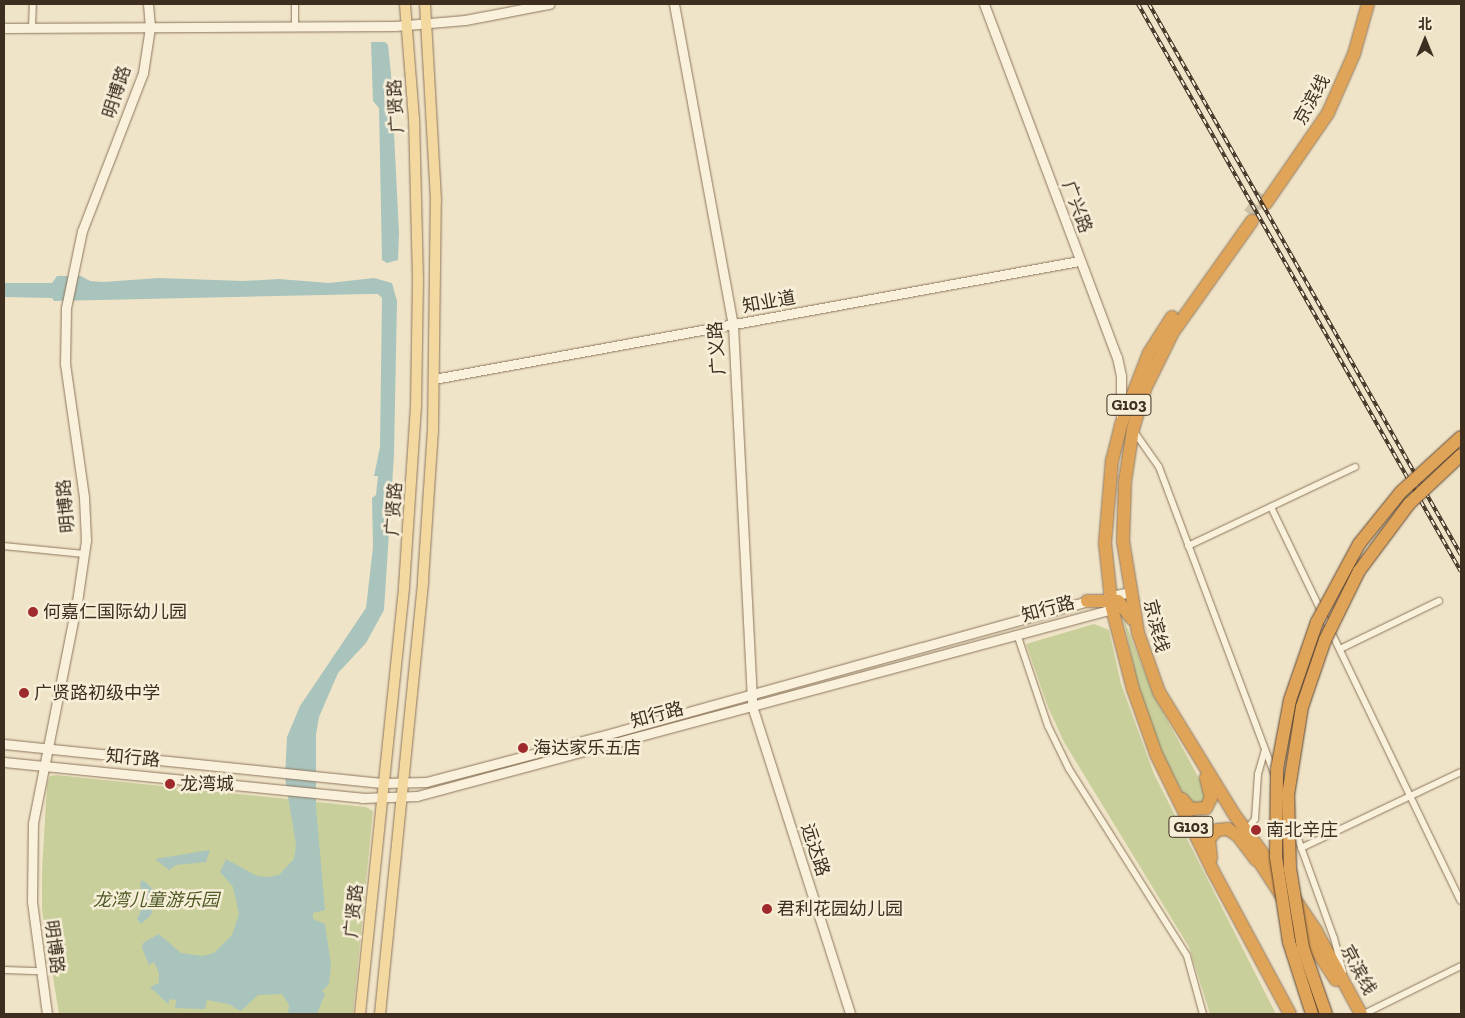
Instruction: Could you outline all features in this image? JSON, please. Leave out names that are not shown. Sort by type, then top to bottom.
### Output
[{"type":"highway","name":"京滨线","points":[[1360,4],[1353,34],[1328,97],[1264,199],[1335,98],[1354,54],[1368,4]]},
{"type":"highway","name":"京滨线","points":[[1250,217],[1149,353],[1127,427],[1112,460],[1105,543],[1120,601],[1138,633],[1159,692],[1234,814],[1247,829],[1316,931],[1346,982],[1362,1014]]},
{"type":"highway","name":"京滨线","points":[[1127,427],[1120,601],[1117,629],[1138,705],[1160,760],[1228,899],[1290,1014]]},
{"type":"highway","points":[[1312,1014],[1288,942],[1276,857],[1277,769],[1290,700],[1317,622],[1359,544],[1401,492],[1461,437]]},
{"type":"highway","points":[[1326,1014],[1303,948],[1290,869],[1289,785],[1302,707],[1324,640],[1359,570],[1409,504],[1461,455]]},
{"type":"highway","points":[[1088,608],[1120,601]]},
{"type":"highway","points":[[1160,760],[1186,806],[1202,810],[1210,803],[1211,792],[1196,753]]},
{"type":"highway","points":[[1234,814],[1267,873],[1362,1014]]},
{"type":"highway","points":[[1228,899],[1208,850],[1209,839],[1217,830],[1233,831],[1267,873]]},
{"type":"main road","name":"广贤路","points":[[360,1014],[404,587],[416,407],[415,177],[405,4]]},
{"type":"main road","name":"广贤路","points":[[380,1014],[428,522],[434,379],[436,200],[425,4]]},
{"type":"street","points":[[32,28],[33,4]]},
{"type":"street","name":"明博路","points":[[47,1014],[31,862],[33,823],[42,766],[84,554],[84,497],[65,364],[66,308],[71,272],[82,231],[135,97],[150,27],[148,4]]},
{"type":"street","points":[[295,4],[296,27]]},
{"type":"street","points":[[4,28],[407,26],[550,4]]},
{"type":"street","name":"广义路","points":[[674,4],[734,325],[751,695]]},
{"type":"street","name":"广兴路","points":[[984,4],[1117,357],[1127,427]]},
{"type":"street","name":"知业道","points":[[434,379],[1080,261]]},
{"type":"street","points":[[1127,427],[1159,467],[1302,848],[1334,938],[1346,982]]},
{"type":"street","points":[[1188,546],[1355,467]]},
{"type":"street","points":[[1271,507],[1461,901]]},
{"type":"street","points":[[4,546],[84,554]]},
{"type":"street","points":[[1340,649],[1439,601]]},
{"type":"street","points":[[1088,608],[1108,618],[1117,629]]},
{"type":"street","name":"知行路","points":[[4,744],[384,783],[402,784],[436,780],[751,695],[1088,608]]},
{"type":"street","name":"知行路","points":[[4,762],[322,794],[401,798],[436,792],[1017,634],[1088,608]]},
{"type":"street","points":[[1017,634],[1048,726],[1069,769],[1187,956],[1204,1014]]},
{"type":"street","name":"远达路","points":[[751,695],[752,706],[850,1014]]},
{"type":"street","points":[[1247,829],[1255,819],[1258,774],[1265,750]]},
{"type":"street","points":[[1302,848],[1461,772]]},
{"type":"street","points":[[1362,1014],[1461,966]]},
{"type":"street","points":[[4,970],[41,971]]},
{"type":"green space","points":[[1123,617],[1153,694],[1206,791],[1207,796],[1200,806],[1186,800],[1160,749],[1139,691]]},
{"type":"green space","points":[[1094,624],[1109,630],[1121,684],[1154,774],[1276,1014],[1210,1014],[1189,947],[1064,742],[1048,707],[1026,644]]},
{"type":"green space","name":"龙湾儿童游乐园","points":[[56,775],[366,807],[373,811],[353,1014],[59,1014],[42,910],[42,871],[47,785],[50,776]]},
{"type":"water","points":[[371,42],[385,42],[388,45],[391,73],[399,233],[398,260],[387,263],[382,260],[379,108],[373,101]]},
{"type":"water","points":[[57,276],[81,276],[90,281],[103,282],[159,278],[243,281],[279,279],[329,283],[374,278],[392,283],[397,301],[394,455],[384,610],[366,643],[338,673],[319,717],[316,735],[316,807],[325,910],[313,913],[313,919],[325,924],[331,965],[329,984],[322,991],[325,994],[317,1014],[288,1014],[289,1005],[282,994],[258,995],[241,1011],[228,1004],[207,1000],[205,1009],[175,1008],[176,1000],[170,999],[168,1004],[150,987],[159,983],[159,973],[154,962],[149,965],[142,948],[143,943],[159,934],[181,953],[203,956],[214,953],[232,935],[239,914],[233,887],[220,872],[226,859],[257,876],[267,877],[279,875],[294,859],[296,845],[285,778],[287,737],[300,706],[366,608],[373,547],[372,498],[376,495],[378,476],[374,476],[380,447],[382,298],[378,294],[54,301],[52,298],[4,297],[4,283],[52,283]]},
{"type":"water","points":[[210,850],[206,862],[176,865],[169,870],[155,859]]},
{"type":"water","points":[[143,880],[156,892],[151,915],[141,924],[137,919],[143,906],[140,883]]},
{"type":"tunnel","points":[[1249,214],[1263,195]]},
{"type":"railway","points":[[1138,4],[1461,572]]},
{"type":"railway","points":[[1149,4],[1461,555]]},
{"type":"place","name":"何嘉仁国际幼儿园","points":[[33,612]]},
{"type":"place","name":"广贤路初级中学","points":[[24,693]]},
{"type":"place","name":"海达家乐五店","points":[[523,748]]},
{"type":"place","name":"龙湾城","points":[[170,784]]},
{"type":"place","name":"南北辛庄","points":[[1256,830]]},
{"type":"place","name":"君利花园幼儿园","points":[[767,909]]}]
